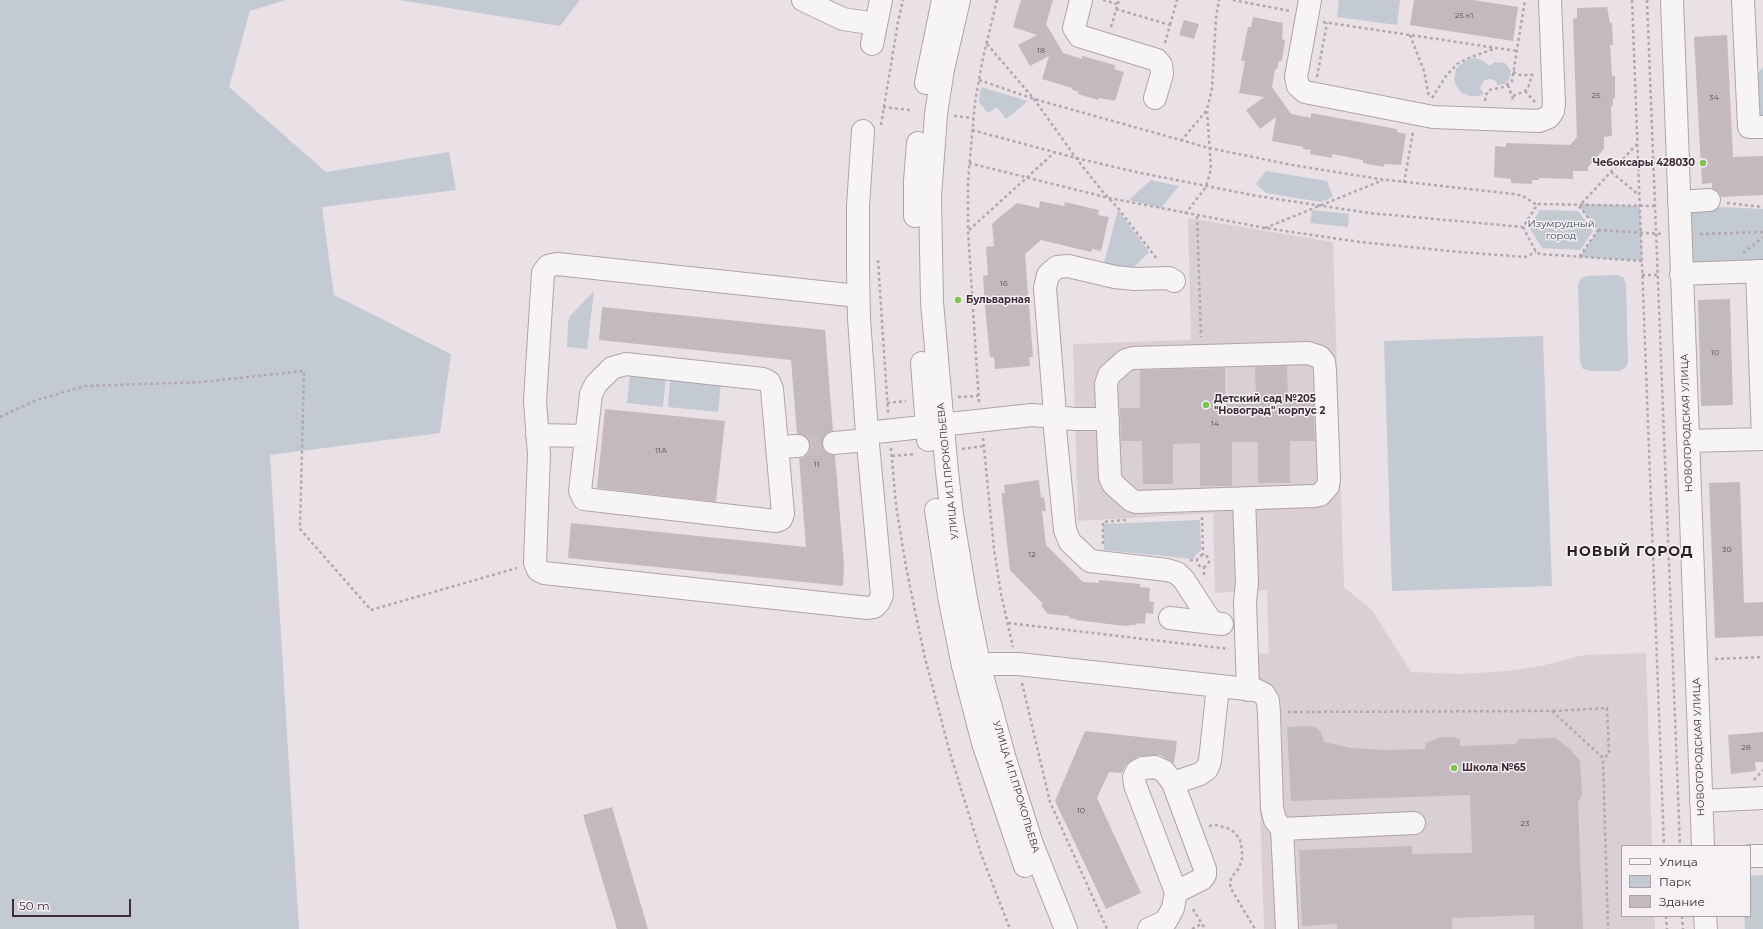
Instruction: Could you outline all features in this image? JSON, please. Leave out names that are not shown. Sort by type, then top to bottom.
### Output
[{"type":"street","points":[[802,0],[874,34],[881,0]]},
{"type":"street","name":"УЛИЦА И.П.ПРОКОПЬЕВА","points":[[943,0],[933,42],[921,112],[915,181],[915,252],[934,425],[952,515],[966,599],[971,665],[1004,756],[1032,844],[1054,927]]},
{"type":"street","name":"УЛИЦА И.П.ПРОКОПЬЕВА","points":[[934,425],[930,197],[936,114],[943,69],[959,0]]},
{"type":"street","points":[[1081,0],[1075,22],[1076,33],[1083,38],[1157,60],[1159,62],[1161,65],[1162,74],[1155,98]]},
{"type":"street","points":[[1313,14],[1296,77],[1301,89],[1314,95],[1442,118],[1539,121],[1547,119],[1553,111],[1550,0]]},
{"type":"street","name":"НОВОГОРОДСКАЯ УЛИЦА","points":[[1672,0],[1703,845]]},
{"type":"street","points":[[1743,0],[1754,62],[1749,127],[1763,127]]},
{"type":"street","points":[[858,296],[551,264],[548,266],[543,273],[535,401],[539,462],[535,563],[538,570],[544,573],[860,607],[874,607],[880,602],[882,595],[868,437],[858,296],[858,206],[871,130]]},
{"type":"street","points":[[1679,202],[1709,200]]},
{"type":"street","points":[[1170,618],[1218,624],[1184,580],[1177,574],[1167,570],[1093,562],[1084,557],[1070,542],[1065,530],[1054,417],[1045,288],[1048,275],[1057,267],[1068,266],[1123,278],[1172,280]]},
{"type":"street","points":[[1682,274],[1760,271],[1763,438],[1688,441]]},
{"type":"street","points":[[1308,352],[1320,357],[1324,362],[1329,479],[1328,486],[1325,491],[1314,496],[1244,498],[1199,511],[1136,502],[1131,500],[1113,484],[1110,477],[1106,384],[1109,375],[1126,360],[1133,358],[1202,356],[1308,352]]},
{"type":"street","points":[[626,364],[767,380],[771,385],[787,446],[783,517],[776,521],[584,499],[580,491],[586,436],[592,390],[612,368],[626,364]]},
{"type":"street","points":[[834,443],[934,425],[1032,415],[1075,419],[1108,419]]},
{"type":"street","points":[[537,435],[586,436]]},
{"type":"street","points":[[1244,498],[1247,582],[1245,602],[1248,690]]},
{"type":"street","points":[[971,665],[1018,664],[1256,690],[1264,694],[1268,701],[1269,713],[1272,808],[1275,820],[1282,829],[1287,929]]},
{"type":"street","points":[[1173,783],[1200,774],[1207,769],[1210,761],[1218,686]]},
{"type":"street","points":[[1149,929],[1166,921],[1173,908],[1176,892],[1135,785],[1134,777],[1137,771],[1142,768],[1155,767],[1164,771],[1173,783],[1205,868],[1205,875],[1202,879],[1176,892]]},
{"type":"street","points":[[1701,801],[1763,798]]},
{"type":"street","points":[[1282,829],[1414,823]]},
{"type":"street","points":[[1751,856],[1763,856]]},
{"type":"street","points":[[1705,917],[1706,929]]},
{"type":"path","points":[[871,130],[883,107],[903,0]]},
{"type":"path","points":[[980,407],[978,396],[968,231],[969,163],[973,118],[979,80],[997,0]]},
{"type":"path","points":[[1103,0],[1117,4]]},
{"type":"path","points":[[1105,45],[1118,0]]},
{"type":"path","points":[[1159,62],[1178,0]]},
{"type":"path","points":[[1185,214],[1206,187],[1210,169],[1207,110],[1212,88],[1216,18],[1219,0]]},
{"type":"path","points":[[1233,0],[1313,14],[1410,35],[1517,51]]},
{"type":"path","points":[[1483,119],[1487,92],[1491,89],[1506,86],[1512,80],[1525,0]]},
{"type":"path","points":[[1632,0],[1664,845]]},
{"type":"path","points":[[1647,0],[1680,845]]},
{"type":"path","points":[[1116,9],[1170,25]]},
{"type":"path","points":[[1313,14],[1314,95]]},
{"type":"path","points":[[1410,35],[1424,71],[1430,104],[1443,81],[1457,64],[1497,48]]},
{"type":"path","points":[[987,44],[1034,99],[1076,158],[1131,224],[1172,280]]},
{"type":"path","points":[[1513,96],[1525,91],[1530,84],[1531,75]]},
{"type":"path","points":[[979,80],[1034,99],[1181,141],[1292,165],[1404,183],[1514,194],[1523,196],[1537,205],[1656,206]]},
{"type":"path","points":[[883,107],[910,110]]},
{"type":"path","points":[[1181,141],[1207,110]]},
{"type":"path","points":[[1404,183],[1417,114]]},
{"type":"path","points":[[951,115],[973,118]]},
{"type":"path","points":[[972,130],[1076,158],[1206,187],[1318,206],[1420,218],[1523,227]]},
{"type":"path","points":[[1580,205],[1637,144]]},
{"type":"path","points":[[968,231],[1055,152]]},
{"type":"path","points":[[969,163],[1108,198],[1185,214],[1360,242],[1525,257],[1536,252],[1542,254],[1642,261]]},
{"type":"path","points":[[1611,172],[1639,196]]},
{"type":"path","points":[[1265,228],[1384,180]]},
{"type":"path","points":[[1709,200],[1763,207]]},
{"type":"path","points":[[1523,227],[1537,205]]},
{"type":"path","points":[[1580,205],[1598,230]]},
{"type":"path","points":[[1197,216],[1202,356]]},
{"type":"path","points":[[1523,227],[1536,252]]},
{"type":"path","points":[[1598,230],[1680,235]]},
{"type":"path","points":[[1580,257],[1598,230]]},
{"type":"path","points":[[1713,234],[1763,232]]},
{"type":"path","points":[[1741,254],[1763,237]]},
{"type":"path","points":[[878,252],[888,417]]},
{"type":"path","points":[[1642,275],[1658,275]]},
{"type":"path","points":[[0,417],[37,400],[85,386],[202,382],[304,371],[300,529],[371,610],[535,563]]},
{"type":"path","points":[[952,398],[978,396]]},
{"type":"path","points":[[887,403],[908,401]]},
{"type":"path","points":[[982,434],[994,549],[1001,594],[1014,650]]},
{"type":"path","points":[[890,444],[896,505],[924,654],[950,753],[981,854],[1010,929]]},
{"type":"path","points":[[954,450],[984,446]]},
{"type":"path","points":[[892,456],[921,453]]},
{"type":"path","points":[[1199,511],[1203,555]]},
{"type":"path","points":[[1103,551],[1103,522],[1135,519]]},
{"type":"path","points":[[1200,555],[1203,555],[1208,557],[1209,561],[1207,565],[1202,566],[1198,564],[1197,559],[1200,555]]},
{"type":"path","points":[[1008,623],[1247,651]]},
{"type":"path","points":[[1712,659],[1763,657]]},
{"type":"path","points":[[1021,680],[1050,802],[1107,929]]},
{"type":"path","points":[[1269,713],[1552,712],[1607,708],[1609,754],[1603,758]]},
{"type":"path","points":[[1552,712],[1603,758],[1608,929]]},
{"type":"path","points":[[1203,827],[1222,826],[1235,834],[1240,840],[1242,859],[1239,868],[1231,878],[1230,887],[1255,929]]},
{"type":"path","points":[[1666,917],[1667,929]]},
{"type":"path","points":[[1682,917],[1683,929]]},
{"type":"path","points":[[1192,929],[1201,924]]},
{"type":"shaded area","name":"Школа №65","points":[[1188,218],[1333,242],[1344,587],[1372,610],[1411,672],[1460,674],[1507,671],[1541,666],[1584,655],[1646,653],[1652,845],[1621,845],[1621,917],[1655,917],[1655,929],[1264,929],[1256,654],[1269,653],[1267,590],[1215,593],[1213,513],[1078,521],[1073,344],[1191,340]]},
{"type":"green space","points":[[0,0],[286,0],[250,11],[229,87],[326,172],[449,152],[456,190],[322,207],[334,295],[451,354],[440,433],[270,455],[299,929],[0,929]]},
{"type":"green space","points":[[399,0],[580,0],[560,26]]},
{"type":"green space","points":[[1339,0],[1400,0],[1397,25],[1337,17]]},
{"type":"green space","points":[[1475,58],[1482,60],[1489,66],[1495,62],[1505,63],[1511,71],[1509,80],[1505,84],[1497,85],[1496,81],[1491,79],[1484,80],[1480,88],[1484,94],[1478,96],[1470,96],[1462,93],[1454,80],[1456,69],[1465,61]]},
{"type":"green space","points":[[1762,68],[1763,123],[1757,117],[1755,81]]},
{"type":"green space","points":[[981,87],[1028,101],[1006,119],[997,107],[988,113],[979,102]]},
{"type":"green space","points":[[1266,171],[1327,181],[1333,197],[1321,202],[1266,193],[1256,184]]},
{"type":"green space","points":[[1151,180],[1179,186],[1161,208],[1129,200]]},
{"type":"green space","points":[[1582,204],[1640,206],[1642,261],[1580,257],[1598,230],[1579,206]]},
{"type":"green space","points":[[1724,207],[1763,209],[1763,262],[1698,263],[1691,260],[1686,216],[1694,208]]},
{"type":"green space","points":[[1118,210],[1149,252],[1134,267],[1124,268],[1104,263]]},
{"type":"green space","points":[[1312,210],[1349,214],[1348,227],[1310,223]]},
{"type":"green space","name":"Изумрудный город","points":[[1540,210],[1578,211],[1593,231],[1580,250],[1542,248],[1529,227]]},
{"type":"green space","points":[[1617,275],[1623,277],[1626,284],[1628,363],[1625,368],[1619,371],[1592,371],[1583,369],[1580,362],[1578,284],[1581,278],[1588,276]]},
{"type":"green space","points":[[594,291],[587,349],[567,347],[568,322],[570,316]]},
{"type":"green space","points":[[1543,336],[1552,586],[1392,591],[1384,341]]},
{"type":"green space","points":[[630,374],[666,377],[663,407],[627,403]]},
{"type":"green space","points":[[670,378],[721,383],[718,412],[668,407]]},
{"type":"green space","points":[[1200,520],[1201,551],[1195,555],[1194,559],[1104,550],[1103,524]]},
{"type":"green space","points":[[1763,875],[1763,929],[1745,929],[1744,917],[1751,917],[1751,876]]},
{"type":"building","points":[[1021,0],[1053,0],[1046,24],[1063,53],[1082,59],[1082,56],[1115,65],[1114,69],[1124,72],[1115,101],[1099,98],[1098,100],[1078,94],[1079,92],[1071,89],[1072,88],[1042,79],[1049,56],[1030,66],[1018,45],[1037,35],[1013,27]]},
{"type":"building","points":[[1414,0],[1473,0],[1518,7],[1513,41],[1410,25]]},
{"type":"building","points":[[1607,7],[1610,23],[1612,23],[1613,45],[1610,45],[1612,76],[1615,76],[1615,98],[1613,98],[1613,106],[1611,106],[1612,136],[1604,137],[1604,149],[1588,167],[1588,171],[1573,171],[1573,179],[1539,178],[1539,180],[1532,180],[1532,184],[1511,183],[1511,179],[1494,177],[1495,146],[1506,147],[1506,143],[1570,145],[1577,137],[1573,19],[1577,18],[1577,8]]},
{"type":"building","points":[[1253,17],[1283,23],[1282,39],[1285,40],[1282,61],[1279,61],[1277,69],[1275,69],[1272,87],[1291,114],[1311,118],[1311,113],[1397,129],[1397,132],[1406,134],[1401,165],[1384,164],[1384,167],[1363,163],[1363,160],[1332,154],[1332,158],[1310,154],[1311,150],[1303,149],[1303,147],[1272,141],[1276,117],[1260,129],[1246,110],[1264,97],[1239,93],[1245,61],[1241,61],[1248,27],[1251,27]]},
{"type":"building","points":[[1184,20],[1199,24],[1194,39],[1179,35]]},
{"type":"building","points":[[1727,35],[1733,157],[1763,156],[1763,195],[1721,197],[1719,193],[1712,188],[1712,183],[1702,184],[1694,37]]},
{"type":"building","points":[[1040,201],[1064,206],[1065,202],[1099,210],[1098,215],[1109,217],[1101,251],[1092,249],[1091,252],[1041,240],[1025,254],[1033,357],[1029,357],[1030,366],[995,369],[994,357],[990,357],[983,276],[988,275],[986,247],[994,246],[992,224],[1017,203],[1039,208]]},
{"type":"building","points":[[1730,299],[1733,405],[1701,406],[1698,300]]},
{"type":"building","points":[[602,307],[825,330],[833,431],[827,433],[823,438],[822,444],[824,450],[829,454],[835,455],[844,566],[843,586],[568,558],[571,523],[806,547],[799,458],[804,457],[809,452],[810,445],[808,439],[804,435],[797,434],[791,360],[599,340]]},
{"type":"building","points":[[1287,366],[1288,402],[1314,402],[1315,441],[1290,441],[1290,483],[1258,483],[1258,442],[1232,442],[1232,486],[1200,486],[1200,443],[1173,444],[1173,484],[1143,484],[1142,441],[1121,441],[1120,408],[1140,408],[1140,370],[1225,368],[1225,404],[1256,404],[1255,367]]},
{"type":"building","points":[[605,409],[725,421],[716,502],[597,488]]},
{"type":"building","points":[[1039,480],[1041,498],[1044,497],[1046,511],[1042,511],[1046,545],[1083,582],[1099,583],[1099,580],[1140,584],[1140,587],[1150,588],[1149,601],[1154,602],[1153,614],[1146,613],[1145,624],[1137,623],[1136,625],[1129,626],[1116,625],[1076,620],[1069,618],[1069,616],[1048,614],[1041,606],[1043,604],[1010,570],[1002,500],[1002,493],[1005,493],[1004,485]]},
{"type":"building","points":[[1740,482],[1744,603],[1763,602],[1763,636],[1715,638],[1709,483]]},
{"type":"building","points":[[1309,726],[1317,728],[1321,733],[1324,742],[1352,748],[1385,750],[1425,749],[1425,743],[1442,737],[1453,737],[1460,740],[1460,746],[1515,744],[1519,739],[1555,738],[1569,748],[1580,761],[1582,795],[1578,802],[1583,929],[1534,929],[1534,915],[1452,918],[1452,929],[1337,929],[1337,924],[1302,926],[1299,850],[1412,846],[1412,854],[1472,853],[1470,795],[1291,801],[1287,727]]},
{"type":"building","points":[[1085,731],[1177,741],[1174,763],[1160,755],[1137,757],[1126,765],[1122,773],[1109,772],[1097,798],[1141,893],[1106,909],[1055,801]]},
{"type":"building","points":[[1763,732],[1763,762],[1755,762],[1756,771],[1731,774],[1728,735]]},
{"type":"building","points":[[612,807],[648,929],[617,929],[583,815]]},
{"type":"tunnel","points":[[798,446],[834,443]]},
{"type":"place","name":"Чебоксары 428030","points":[[1703,163]]},
{"type":"place","name":"Бульварная","points":[[958,300]]},
{"type":"place","name":"Детский сад №205 \"Новоград\" корпус 2","points":[[1206,405]]},
{"type":"place","name":"Школа №65","points":[[1454,768]]},
{"type":"district","name":"НОВЫЙ ГОРОД","points":[[1630,552]]}]
